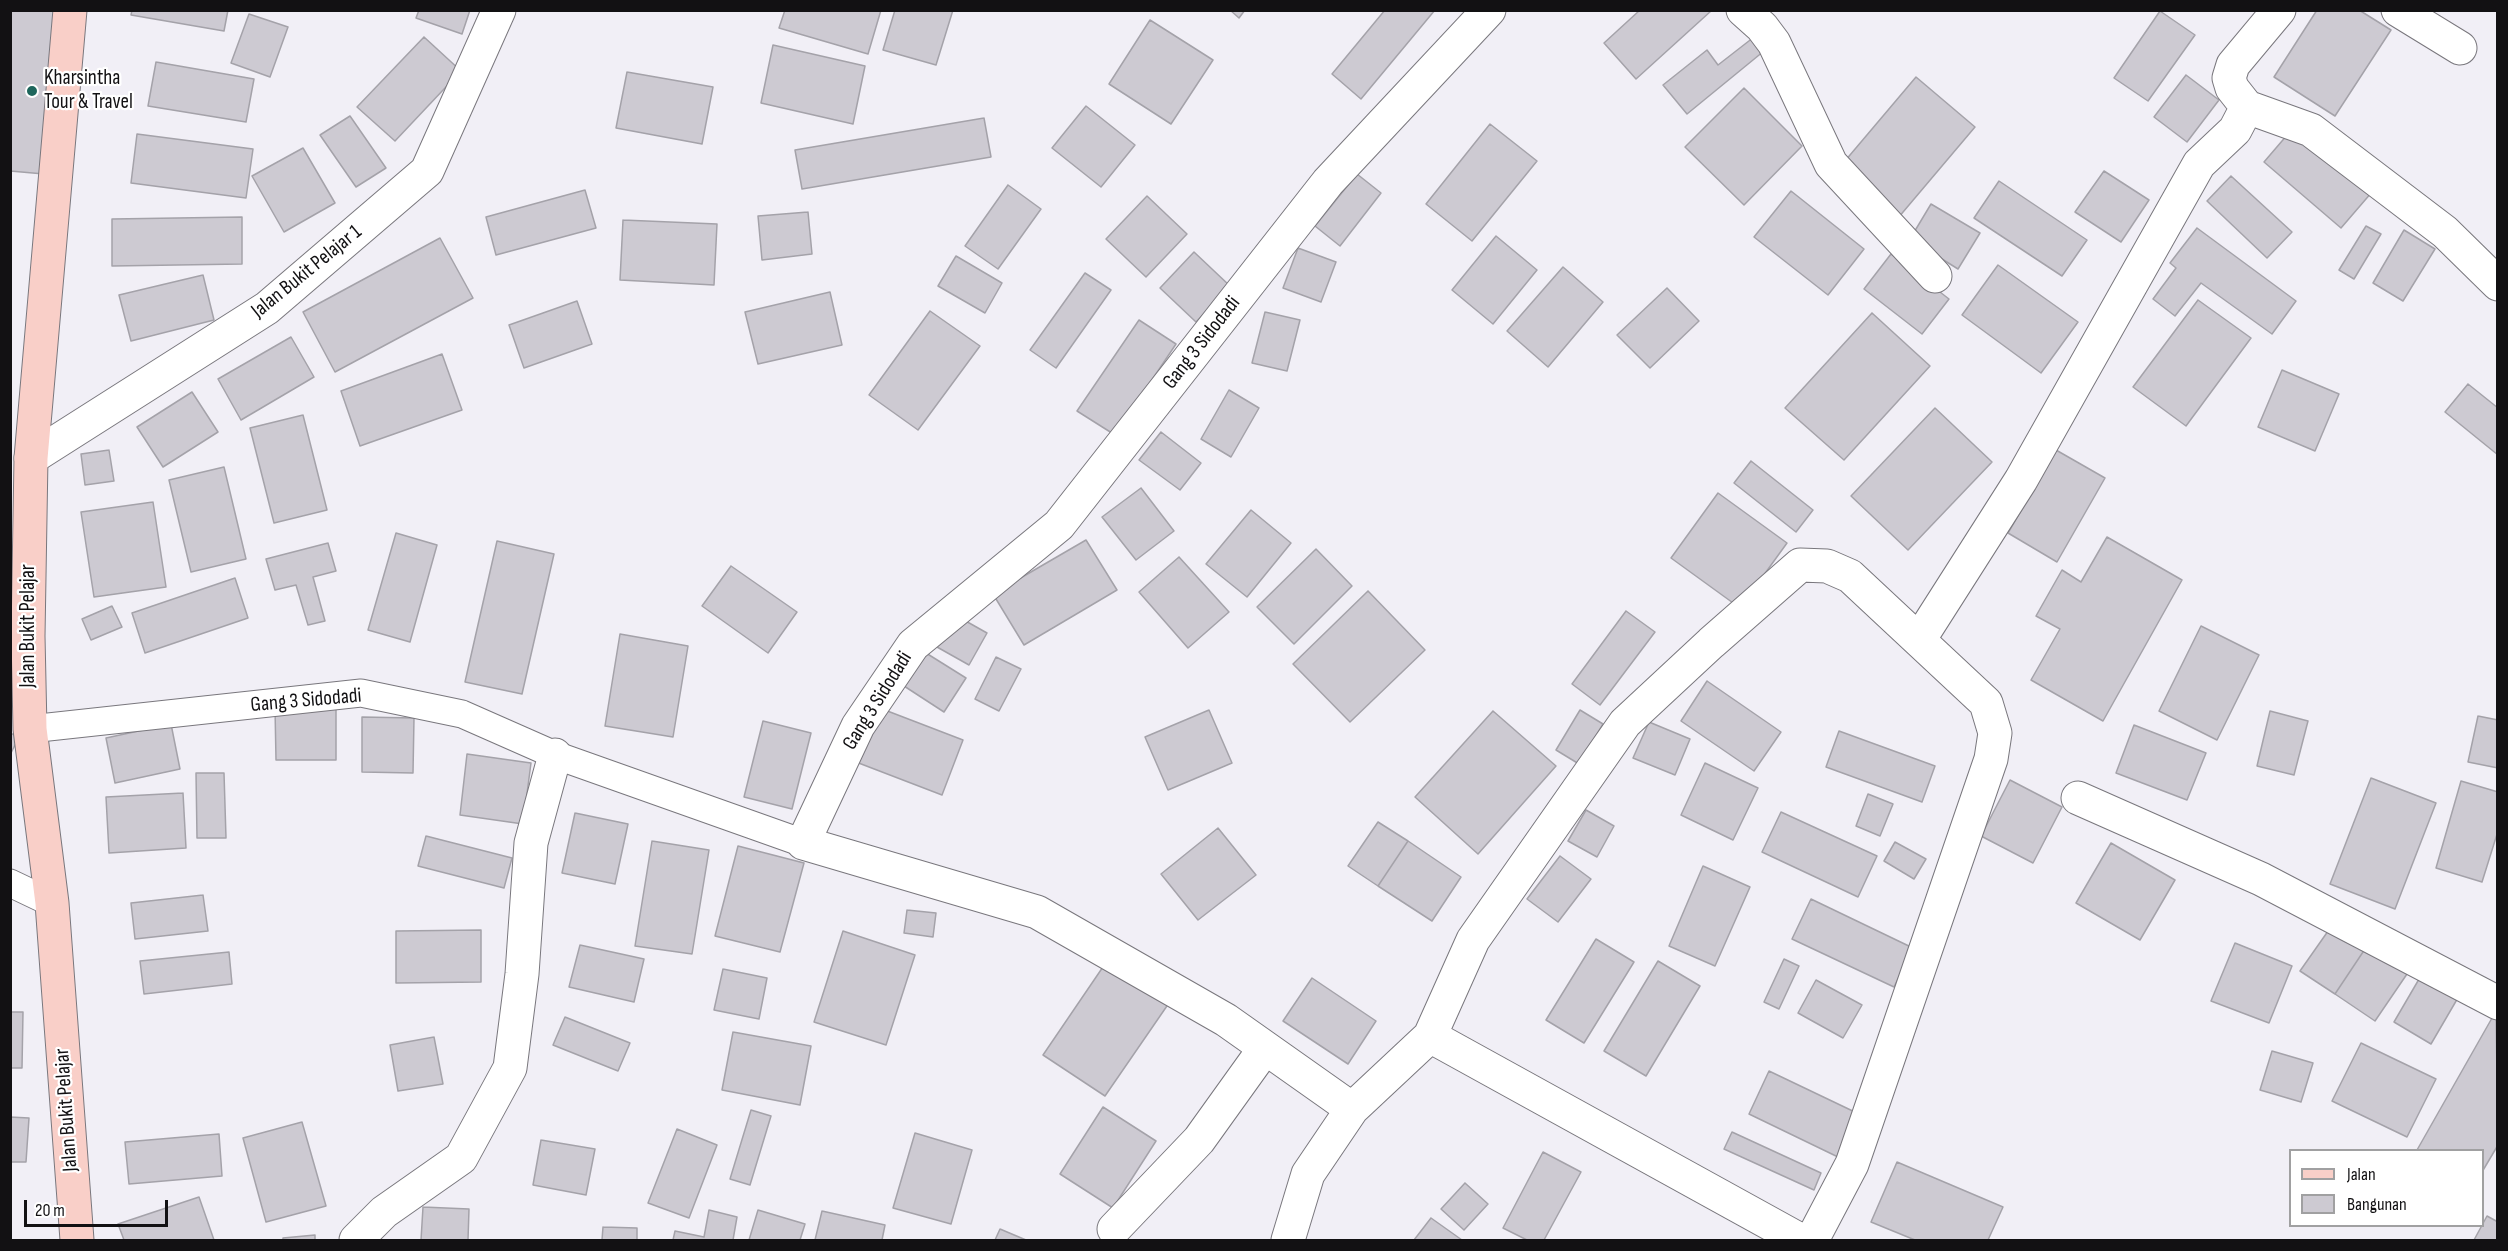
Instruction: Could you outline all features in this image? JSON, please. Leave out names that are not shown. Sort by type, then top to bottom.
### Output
[{"type":"street","name":"Jalan Bukit Pelajar","points":[[70,10],[31,458],[28,636],[30,729],[52,903],[76,1240]]},
{"type":"street","name":"Jalan Bukit Pelajar 1","points":[[31,458],[267,308],[427,171],[500,10]]},
{"type":"street","name":"Gang 3 Sidodadi","points":[[803,843],[858,726],[913,645],[1059,525],[1328,182],[1489,10]]},
{"type":"street","points":[[1743,10],[1762,27],[1774,43],[1831,164],[1935,276]]},
{"type":"street","points":[[2279,10],[2233,65],[2229,78],[2232,88],[2247,107],[2311,130],[2445,232],[2498,284]]},
{"type":"street","points":[[2398,10],[2460,48]]},
{"type":"street","points":[[1919,640],[2021,480],[2199,164],[2235,130],[2247,107]]},
{"type":"street","points":[[1288,1240],[1308,1174],[1352,1109],[1430,1036],[1473,940],[1624,723],[1800,566],[1827,566],[1850,576],[1986,703],[1995,733],[1991,759],[1852,1164],[1812,1240]]},
{"type":"street","points":[[356,1240],[384,1212],[460,1158],[510,1068],[522,974],[531,843],[555,755]]},
{"type":"street","points":[[2078,798],[2261,879],[2498,1003]]},
{"type":"street","points":[[803,843],[1036,912],[1226,1020],[1352,1109]]},
{"type":"street","points":[[1430,1036],[1800,1240]]},
{"type":"street","points":[[1115,1237],[1198,1140],[1265,1048]]},
{"type":"lane","name":"Gang 3 Sidodadi","points":[[30,729],[361,693],[462,714],[555,755],[803,843]]},
{"type":"lane","points":[[10,883],[52,903]]},
{"type":"building","name":"Kharsintha Tour & Travel","points":[[10,10],[61,10],[44,174],[10,171]]},
{"type":"building","points":[[132,10],[228,10],[224,31],[131,15]]},
{"type":"building","points":[[419,10],[470,10],[462,34],[416,18]]},
{"type":"building","points":[[785,10],[881,10],[868,54],[779,28]]},
{"type":"building","points":[[895,10],[953,10],[936,65],[883,50]]},
{"type":"building","points":[[1230,10],[1245,10],[1239,18]]},
{"type":"building","points":[[1385,10],[1435,10],[1361,99],[1332,74]]},
{"type":"building","points":[[1640,10],[1711,11],[1636,79],[1604,43]]},
{"type":"building","points":[[2317,10],[2359,10],[2391,30],[2335,116],[2274,77]]},
{"type":"building","points":[[2160,11],[2195,35],[2148,101],[2114,78]]},
{"type":"building","points":[[249,14],[288,27],[270,77],[231,63]]},
{"type":"building","points":[[1150,20],[1213,60],[1171,124],[1109,84]]},
{"type":"building","points":[[424,37],[461,71],[395,141],[357,107]]},
{"type":"building","points":[[1754,37],[1764,51],[1687,114],[1663,85],[1707,50],[1718,65]]},
{"type":"building","points":[[773,45],[865,66],[853,124],[761,103]]},
{"type":"building","points":[[156,62],[254,79],[246,122],[148,106]]},
{"type":"building","points":[[627,72],[713,87],[702,144],[616,128]]},
{"type":"building","points":[[2186,75],[2219,100],[2187,142],[2154,117]]},
{"type":"building","points":[[1916,77],[1975,127],[1898,218],[1839,168]]},
{"type":"building","points":[[1744,88],[1802,146],[1744,205],[1685,147]]},
{"type":"building","points":[[1086,106],[1135,145],[1101,187],[1052,148]]},
{"type":"building","points":[[350,116],[386,168],[356,187],[320,135]]},
{"type":"building","points":[[984,118],[991,157],[802,189],[795,150]]},
{"type":"building","points":[[1490,124],[1537,161],[1472,241],[1426,204]]},
{"type":"building","points":[[2294,127],[2372,192],[2341,228],[2264,162]]},
{"type":"building","points":[[137,134],[253,149],[246,198],[131,183]]},
{"type":"building","points":[[303,148],[335,203],[284,232],[252,176]]},
{"type":"building","points":[[2104,171],[2149,200],[2121,242],[2075,212]]},
{"type":"building","points":[[1357,174],[1381,193],[1340,246],[1315,226]]},
{"type":"building","points":[[2231,176],[2292,232],[2267,258],[2207,201]]},
{"type":"building","points":[[1999,181],[2087,240],[2062,276],[1974,218]]},
{"type":"building","points":[[1008,185],[1041,209],[998,269],[965,246]]},
{"type":"building","points":[[585,190],[596,228],[496,255],[486,217]]},
{"type":"building","points":[[1791,191],[1864,249],[1828,295],[1754,237]]},
{"type":"building","points":[[1147,196],[1187,234],[1146,277],[1106,239]]},
{"type":"building","points":[[1931,204],[1980,233],[1958,269],[1910,239]]},
{"type":"building","points":[[808,212],[812,254],[762,260],[758,216]]},
{"type":"building","points":[[242,217],[242,264],[112,266],[112,219]]},
{"type":"building","points":[[623,220],[717,224],[714,285],[620,280]]},
{"type":"building","points":[[2366,226],[2381,234],[2354,279],[2339,270]]},
{"type":"building","points":[[2197,228],[2296,301],[2272,334],[2201,283],[2175,316],[2153,299],[2176,268],[2170,263]]},
{"type":"building","points":[[2404,230],[2435,249],[2403,301],[2373,283]]},
{"type":"building","points":[[1496,236],[1537,270],[1493,324],[1452,290]]},
{"type":"building","points":[[440,238],[473,298],[335,372],[303,312]]},
{"type":"building","points":[[1298,248],[1336,262],[1321,302],[1283,288]]},
{"type":"building","points":[[1194,252],[1230,286],[1196,322],[1160,288]]},
{"type":"building","points":[[1891,254],[1949,299],[1922,334],[1864,289]]},
{"type":"building","points":[[956,256],[1002,283],[985,313],[938,286]]},
{"type":"building","points":[[1998,265],[2078,322],[2041,373],[1962,315]]},
{"type":"building","points":[[1563,267],[1603,302],[1548,367],[1507,331]]},
{"type":"building","points":[[1085,273],[1111,290],[1056,368],[1030,350]]},
{"type":"building","points":[[203,275],[214,320],[131,341],[119,295]]},
{"type":"building","points":[[1667,288],[1699,321],[1650,368],[1617,335]]},
{"type":"building","points":[[830,292],[842,345],[758,364],[745,312]]},
{"type":"building","points":[[2198,300],[2251,338],[2186,426],[2133,387]]},
{"type":"building","points":[[577,301],[592,344],[524,368],[509,325]]},
{"type":"building","points":[[930,311],[980,346],[918,430],[869,395]]},
{"type":"building","points":[[1265,312],[1300,320],[1287,371],[1252,363]]},
{"type":"building","points":[[1872,313],[1930,366],[1844,460],[1785,408]]},
{"type":"building","points":[[1139,320],[1176,344],[1115,435],[1077,411]]},
{"type":"building","points":[[291,337],[314,377],[241,420],[218,379]]},
{"type":"building","points":[[442,354],[462,410],[360,446],[341,391]]},
{"type":"building","points":[[2282,370],[2339,394],[2315,451],[2258,427]]},
{"type":"building","points":[[2468,384],[2498,408],[2498,455],[2445,412]]},
{"type":"building","points":[[1229,390],[1259,408],[1231,457],[1201,439]]},
{"type":"building","points":[[192,392],[218,432],[163,467],[137,427]]},
{"type":"building","points":[[1935,408],[1992,462],[1908,550],[1851,496]]},
{"type":"building","points":[[303,415],[327,510],[274,523],[250,428]]},
{"type":"building","points":[[1161,432],[1201,463],[1180,490],[1139,460]]},
{"type":"building","points":[[109,450],[114,481],[85,485],[81,454]]},
{"type":"building","points":[[2056,450],[2105,478],[2057,562],[2008,533]]},
{"type":"building","points":[[1751,461],[1813,510],[1796,532],[1734,483]]},
{"type":"building","points":[[224,467],[246,559],[191,572],[169,480]]},
{"type":"building","points":[[1141,488],[1174,531],[1136,560],[1102,517]]},
{"type":"building","points":[[1718,493],[1787,543],[1740,608],[1671,558]]},
{"type":"building","points":[[153,502],[166,587],[94,597],[81,512]]},
{"type":"building","points":[[1251,510],[1291,543],[1247,597],[1206,564]]},
{"type":"building","points":[[396,533],[437,545],[410,642],[368,630]]},
{"type":"building","points":[[2107,537],[2182,580],[2103,721],[2031,680],[2060,629],[2036,616],[2062,570],[2081,582]]},
{"type":"building","points":[[1086,540],[1117,590],[1024,645],[993,594]]},
{"type":"building","points":[[497,541],[554,554],[522,694],[465,682]]},
{"type":"building","points":[[328,543],[336,571],[313,577],[325,621],[308,625],[296,585],[275,590],[266,559]]},
{"type":"building","points":[[1316,549],[1352,586],[1294,644],[1257,607]]},
{"type":"building","points":[[1179,557],[1229,612],[1188,648],[1139,592]]},
{"type":"building","points":[[731,566],[797,612],[768,653],[702,606]]},
{"type":"building","points":[[235,578],[248,618],[145,653],[132,613]]},
{"type":"building","points":[[1368,591],[1425,650],[1350,722],[1293,664]]},
{"type":"building","points":[[112,606],[122,627],[91,640],[82,619]]},
{"type":"building","points":[[1626,611],[1655,632],[1600,705],[1572,684]]},
{"type":"building","points":[[955,615],[987,633],[969,665],[937,647]]},
{"type":"building","points":[[2201,626],[2259,655],[2217,740],[2159,711]]},
{"type":"building","points":[[620,634],[688,646],[673,737],[605,726]]},
{"type":"building","points":[[926,653],[966,678],[944,712],[904,686]]},
{"type":"building","points":[[996,657],[1021,669],[999,711],[975,699]]},
{"type":"building","points":[[1707,681],[1781,732],[1754,771],[1681,721]]},
{"type":"building","points":[[336,707],[336,760],[276,760],[275,708]]},
{"type":"building","points":[[877,707],[963,740],[942,795],[856,762]]},
{"type":"building","points":[[1209,710],[1232,763],[1168,790],[1145,737]]},
{"type":"building","points":[[1580,710],[1603,724],[1579,764],[1556,750]]},
{"type":"building","points":[[1493,711],[1556,766],[1478,854],[1415,797]]},
{"type":"building","points":[[2270,711],[2308,721],[2294,775],[2257,766]]},
{"type":"building","points":[[2478,716],[2498,720],[2498,768],[2468,762]]},
{"type":"building","points":[[362,717],[414,718],[413,773],[362,772]]},
{"type":"building","points":[[763,721],[811,733],[792,809],[744,797]]},
{"type":"building","points":[[1649,722],[1690,739],[1675,775],[1633,758]]},
{"type":"building","points":[[171,724],[180,769],[115,783],[106,738]]},
{"type":"building","points":[[2134,725],[2206,753],[2187,800],[2116,773]]},
{"type":"building","points":[[1839,731],[1935,766],[1922,802],[1826,767]]},
{"type":"building","points":[[10,733],[19,737],[10,755]]},
{"type":"building","points":[[467,754],[531,763],[523,824],[460,815]]},
{"type":"building","points":[[1705,763],[1758,788],[1733,840],[1681,815]]},
{"type":"building","points":[[196,773],[224,773],[226,838],[197,838]]},
{"type":"building","points":[[2371,778],[2436,803],[2395,909],[2330,884]]},
{"type":"building","points":[[2010,780],[2062,807],[2033,863],[1981,836]]},
{"type":"building","points":[[2461,781],[2498,792],[2498,831],[2482,882],[2436,868]]},
{"type":"building","points":[[183,793],[186,848],[109,853],[106,797]]},
{"type":"building","points":[[1868,794],[1893,804],[1880,836],[1856,826]]},
{"type":"building","points":[[1586,810],[1614,826],[1597,857],[1568,841]]},
{"type":"building","points":[[1781,812],[1877,856],[1858,897],[1762,852]]},
{"type":"building","points":[[575,813],[628,824],[615,884],[562,873]]},
{"type":"building","points":[[1378,822],[1408,841],[1378,886],[1348,866]]},
{"type":"building","points":[[1218,828],[1256,875],[1198,920],[1161,874]]},
{"type":"building","points":[[426,836],[512,858],[504,888],[418,866]]},
{"type":"building","points":[[652,841],[709,850],[692,954],[635,946]]},
{"type":"building","points":[[1408,841],[1461,877],[1432,921],[1378,886]]},
{"type":"building","points":[[1895,842],[1926,859],[1914,879],[1884,861]]},
{"type":"building","points":[[2111,843],[2175,880],[2140,940],[2076,903]]},
{"type":"building","points":[[738,846],[804,863],[780,952],[715,936]]},
{"type":"building","points":[[1560,856],[1591,879],[1558,922],[1527,899]]},
{"type":"building","points":[[1703,866],[1750,887],[1715,966],[1669,946]]},
{"type":"building","points":[[203,895],[208,931],[135,939],[131,903]]},
{"type":"building","points":[[1811,899],[1913,948],[1894,987],[1792,939]]},
{"type":"building","points":[[907,910],[936,913],[933,937],[904,933]]},
{"type":"building","points":[[2333,924],[2367,946],[2335,994],[2300,971]]},
{"type":"building","points":[[481,930],[481,982],[396,983],[396,931]]},
{"type":"building","points":[[843,931],[915,955],[886,1045],[814,1022]]},
{"type":"building","points":[[1596,939],[1634,962],[1584,1043],[1546,1020]]},
{"type":"building","points":[[2235,943],[2292,966],[2269,1023],[2211,1001]]},
{"type":"building","points":[[580,945],[644,959],[634,1002],[569,987]]},
{"type":"building","points":[[2367,946],[2407,974],[2375,1021],[2335,994]]},
{"type":"building","points":[[229,952],[232,984],[144,994],[140,961]]},
{"type":"building","points":[[1784,959],[1799,966],[1779,1009],[1764,1002]]},
{"type":"building","points":[[1107,961],[1169,1003],[1105,1096],[1043,1055]]},
{"type":"building","points":[[1658,961],[1700,986],[1646,1076],[1604,1051]]},
{"type":"building","points":[[723,969],[767,978],[759,1019],[714,1010]]},
{"type":"building","points":[[2422,974],[2459,996],[2431,1044],[2394,1022]]},
{"type":"building","points":[[1312,978],[1376,1021],[1348,1064],[1283,1021]]},
{"type":"building","points":[[1816,980],[1862,1005],[1843,1038],[1798,1013]]},
{"type":"building","points":[[2496,1011],[2498,1145],[2484,1169],[2484,1149],[2418,1149]]},
{"type":"building","points":[[10,1012],[23,1012],[22,1068],[10,1068]]},
{"type":"building","points":[[565,1017],[630,1043],[618,1071],[553,1045]]},
{"type":"building","points":[[733,1032],[811,1046],[800,1105],[722,1090]]},
{"type":"building","points":[[434,1037],[443,1084],[398,1091],[390,1045]]},
{"type":"building","points":[[2361,1043],[2436,1079],[2407,1137],[2332,1101]]},
{"type":"building","points":[[2272,1051],[2313,1063],[2301,1102],[2260,1090]]},
{"type":"building","points":[[1769,1071],[1859,1114],[1838,1157],[1749,1114]]},
{"type":"building","points":[[1103,1107],[1156,1141],[1113,1208],[1060,1174]]},
{"type":"building","points":[[751,1110],[771,1116],[750,1185],[730,1179]]},
{"type":"building","points":[[10,1117],[29,1118],[26,1162],[10,1162]]},
{"type":"building","points":[[302,1122],[326,1206],[266,1222],[243,1138]]},
{"type":"building","points":[[677,1129],[717,1145],[689,1218],[648,1203]]},
{"type":"building","points":[[1732,1132],[1821,1173],[1814,1190],[1724,1149]]},
{"type":"building","points":[[915,1133],[972,1150],[951,1224],[893,1208]]},
{"type":"building","points":[[219,1134],[222,1176],[129,1184],[125,1142]]},
{"type":"building","points":[[541,1140],[595,1149],[586,1195],[533,1185]]},
{"type":"building","points":[[1543,1152],[1581,1172],[1544,1240],[1527,1240],[1503,1228]]},
{"type":"building","points":[[1897,1162],[2003,1207],[1988,1240],[1915,1240],[1871,1222]]},
{"type":"building","points":[[1465,1183],[1488,1204],[1464,1230],[1441,1209]]},
{"type":"building","points":[[199,1197],[214,1240],[124,1240],[118,1224]]},
{"type":"building","points":[[423,1207],[469,1209],[468,1240],[421,1240]]},
{"type":"building","points":[[709,1210],[737,1217],[733,1240],[673,1240],[675,1231],[704,1237]]},
{"type":"building","points":[[758,1210],[805,1224],[800,1240],[749,1240]]},
{"type":"building","points":[[822,1211],[885,1225],[882,1240],[815,1240]]},
{"type":"building","points":[[2487,1216],[2498,1222],[2498,1240],[2474,1240],[2481,1227],[2484,1227]]},
{"type":"building","points":[[1431,1218],[1462,1240],[1414,1240]]},
{"type":"building","points":[[603,1227],[637,1228],[637,1240],[602,1240]]},
{"type":"building","points":[[1000,1229],[1026,1240],[995,1240]]},
{"type":"building","points":[[315,1235],[315,1240],[283,1240],[283,1238]]},
{"type":"place","name":"Kharsintha Tour & Travel","points":[[32,91]]}]
